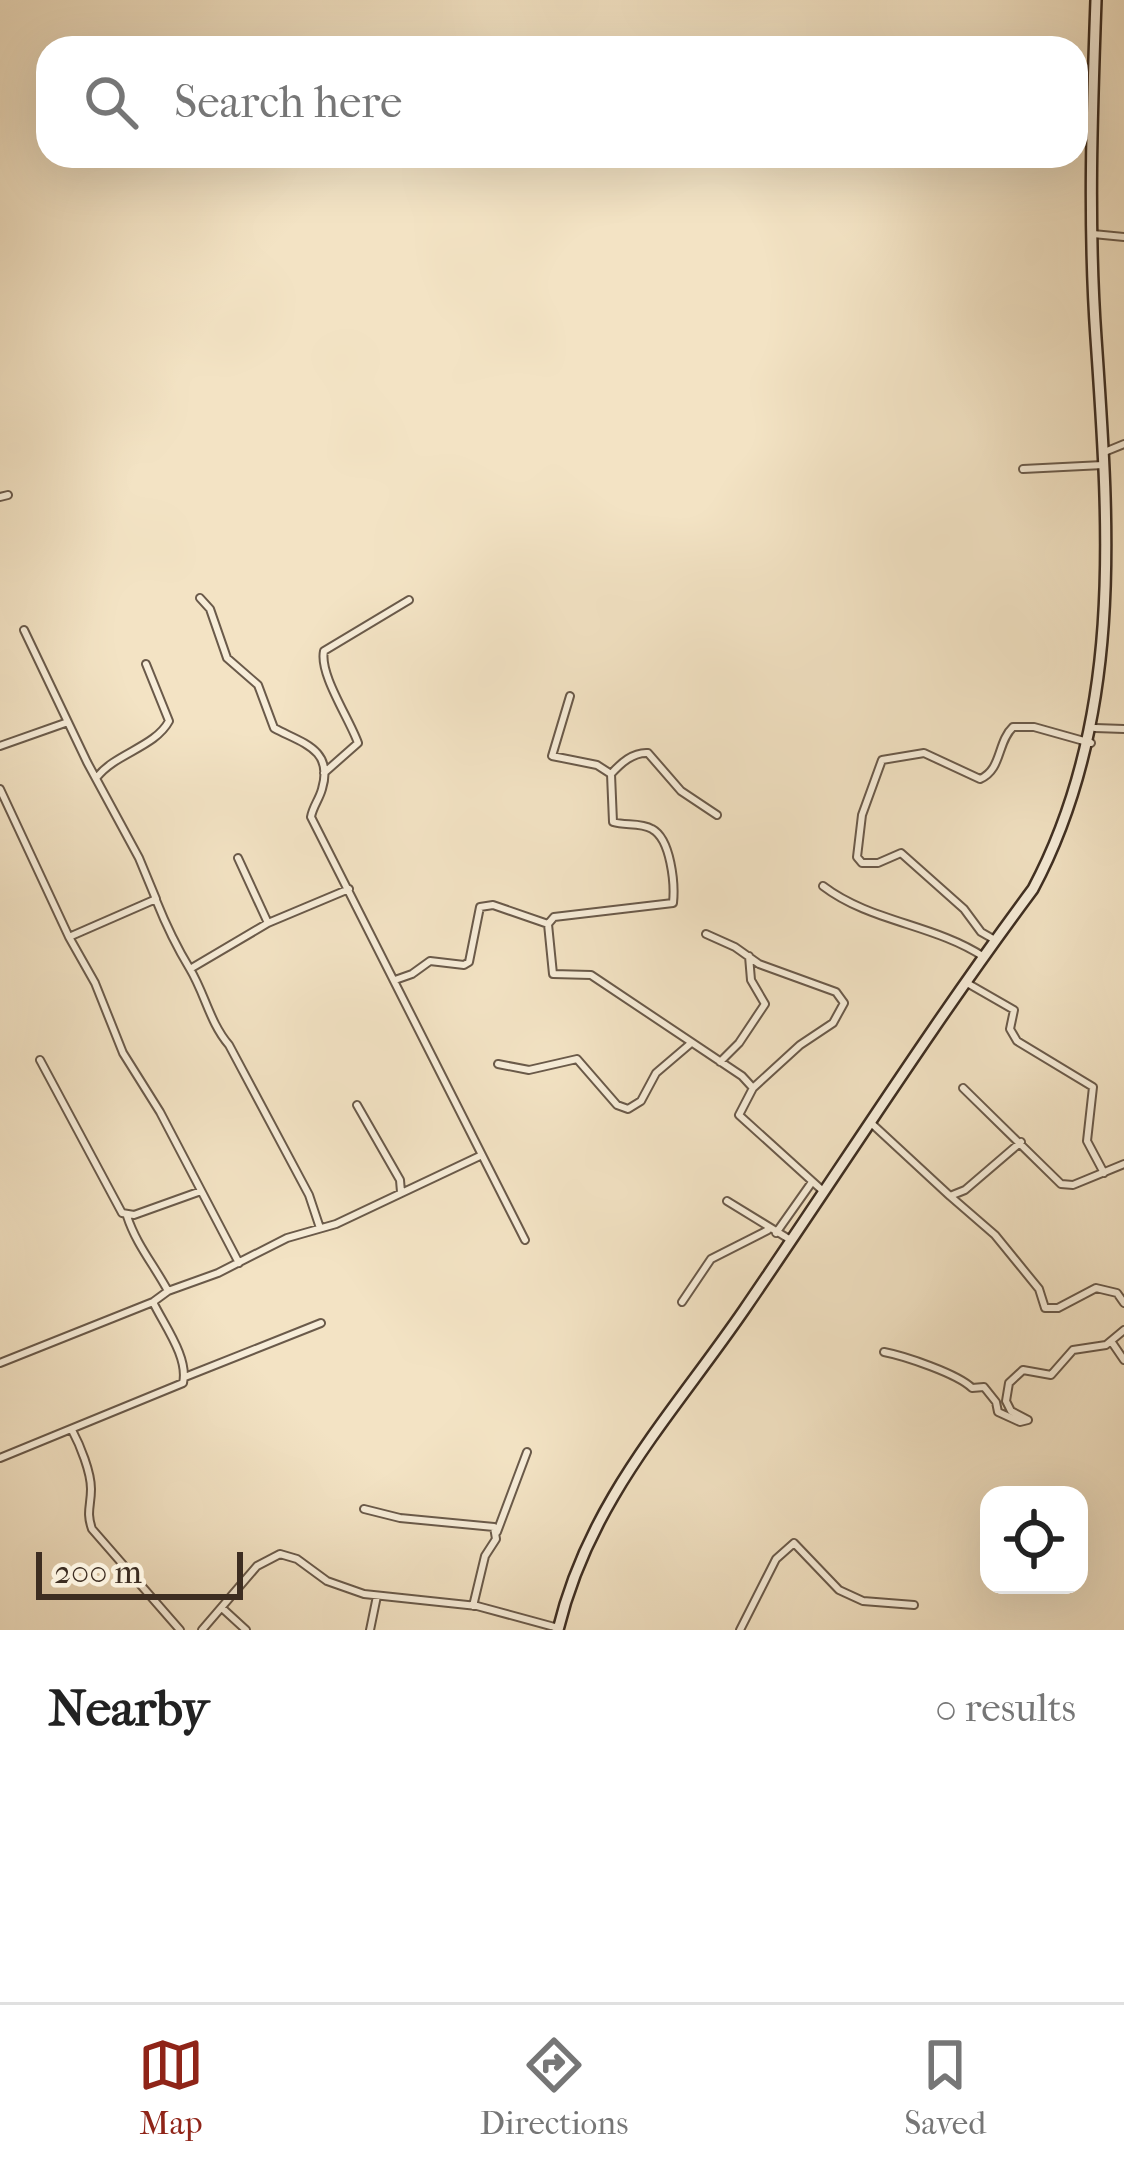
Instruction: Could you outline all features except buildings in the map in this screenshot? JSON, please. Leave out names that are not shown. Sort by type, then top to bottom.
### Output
[{"type":"street","points":[[202,1630],[264,1559],[280,1554],[297,1559],[327,1580],[377,1596],[473,1606],[558,1629],[577,1562],[622,1479],[749,1303],[1053,856],[1095,728],[1110,634],[1112,562],[1093,234],[1096,0]]},
{"type":"street","points":[[1093,234],[1124,237]]},
{"type":"street","points":[[1106,451],[1124,444]]},
{"type":"street","points":[[1022,469],[1107,465]]},
{"type":"street","points":[[200,598],[210,609],[227,658],[258,685],[274,728],[320,752],[324,773],[311,817],[525,1240]]},
{"type":"street","points":[[324,773],[358,743],[339,696],[324,675],[325,651],[410,600]]},
{"type":"street","points":[[24,629],[139,858],[177,953],[190,969],[218,1033],[309,1195],[320,1228]]},
{"type":"street","points":[[97,777],[108,763],[164,730],[169,721],[146,664]]},
{"type":"street","points":[[570,696],[552,756],[597,765],[611,774]]},
{"type":"street","points":[[0,746],[68,722]]},
{"type":"street","points":[[995,940],[901,854],[878,863],[862,863],[856,857],[862,815],[882,760],[924,753],[980,779],[988,777],[996,765],[1004,735],[1013,727],[1034,727],[1091,743]]},
{"type":"street","points":[[1095,728],[1124,729]]},
{"type":"street","points":[[611,774],[638,753],[648,754],[681,791],[717,815]]},
{"type":"street","points":[[611,774],[613,823],[641,825],[662,837],[673,903],[662,908],[554,916],[548,924],[553,974],[591,975],[753,1088]]},
{"type":"street","points":[[0,789],[95,983],[123,1053],[160,1112],[239,1263]]},
{"type":"street","points":[[238,857],[268,923]]},
{"type":"street","points":[[824,886],[844,902],[942,934],[984,957]]},
{"type":"street","points":[[190,969],[268,923],[349,889]]},
{"type":"street","points":[[69,937],[156,899]]},
{"type":"street","points":[[395,980],[430,961],[469,962],[480,907],[493,905],[548,924]]},
{"type":"street","points":[[706,934],[759,964],[836,992],[844,1003],[832,1023],[753,1088],[739,1115],[823,1191]]},
{"type":"street","points":[[720,1062],[765,1004],[751,980],[749,956]]},
{"type":"street","points":[[967,982],[1014,1010],[1010,1029],[1018,1040],[1094,1087],[1088,1141],[1104,1172]]},
{"type":"street","points":[[498,1064],[529,1070],[577,1059],[617,1106],[628,1109],[641,1101],[656,1073],[690,1043]]},
{"type":"street","points":[[40,1060],[127,1215],[134,1240],[149,1256],[168,1291]]},
{"type":"street","points":[[963,1088],[1066,1186],[1124,1164]]},
{"type":"street","points":[[357,1106],[400,1180],[400,1192]]},
{"type":"street","points":[[869,1121],[955,1204],[995,1235],[1039,1288],[1045,1308],[1058,1308],[1096,1288],[1117,1293],[1124,1303]]},
{"type":"street","points":[[950,1196],[965,1190],[1021,1142]]},
{"type":"street","points":[[0,1363],[153,1302],[287,1238],[336,1224],[482,1155]]},
{"type":"street","points":[[682,1301],[710,1259],[772,1232],[812,1182]]},
{"type":"street","points":[[127,1215],[201,1191]]},
{"type":"street","points":[[727,1202],[789,1239]]},
{"type":"street","points":[[153,1302],[185,1377]]},
{"type":"street","points":[[0,1458],[321,1323]]},
{"type":"street","points":[[884,1352],[912,1357],[929,1370],[966,1381],[972,1388],[984,1388],[998,1412],[1020,1422],[1028,1420],[1011,1411],[1006,1401],[1009,1383],[1017,1375],[1023,1370],[1052,1375],[1073,1350],[1111,1341],[1124,1330]]},
{"type":"street","points":[[1111,1341],[1124,1360]]},
{"type":"street","points":[[72,1430],[89,1474],[92,1493],[86,1512],[92,1529],[180,1630]]},
{"type":"street","points":[[473,1606],[485,1556],[527,1452]]},
{"type":"street","points":[[364,1509],[400,1518],[490,1525],[497,1532]]},
{"type":"street","points":[[740,1630],[776,1559],[794,1543],[839,1590],[863,1601],[914,1605]]},
{"type":"street","points":[[476,1592],[487,1609]]},
{"type":"street","points":[[370,1630],[377,1596]]},
{"type":"street","points":[[221,1607],[246,1630]]}]
